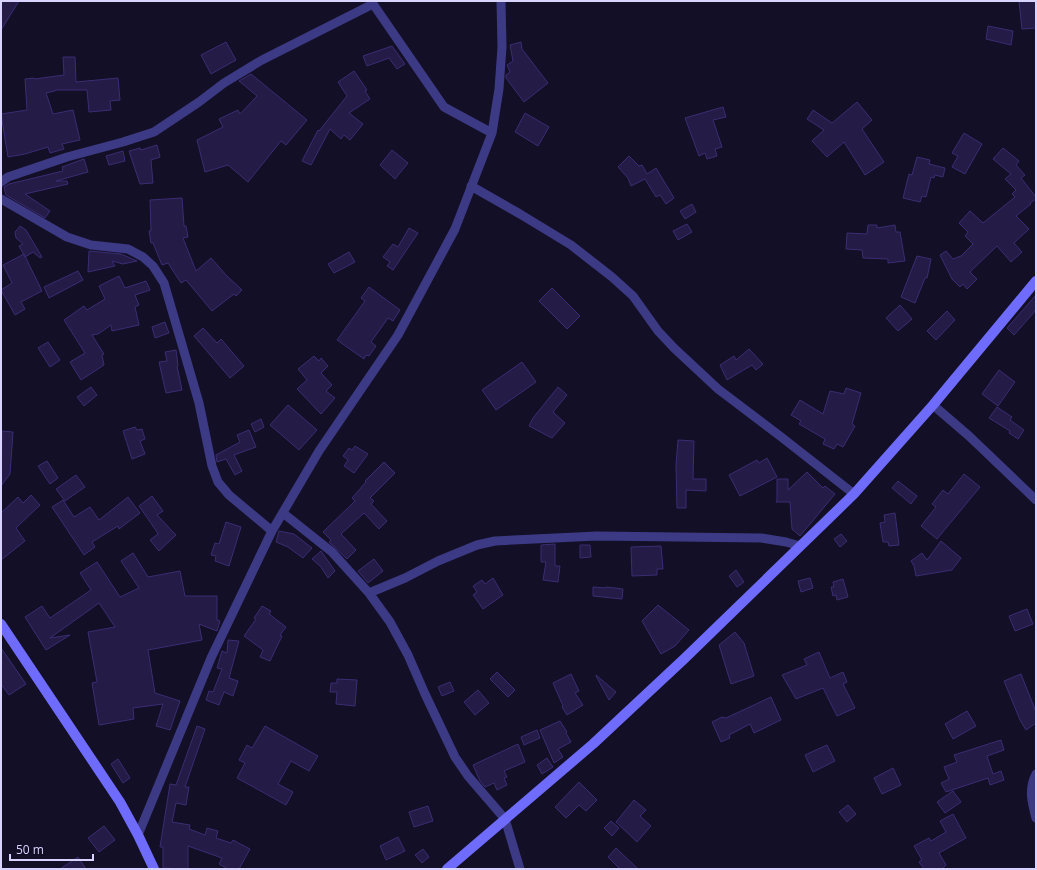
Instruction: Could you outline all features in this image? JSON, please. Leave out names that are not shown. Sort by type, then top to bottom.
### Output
[{"type":"main road","points":[[447,869],[592,744],[650,691],[854,494],[933,405],[1036,281]]},
{"type":"main road","points":[[2,628],[116,796],[138,835],[154,869]]},
{"type":"street","points":[[138,835],[211,658],[272,531],[319,451],[398,335],[455,229],[492,133],[499,89],[502,48],[501,1]]},
{"type":"street","points":[[1,182],[8,177],[67,157],[154,132],[199,102],[224,83],[262,60],[372,3],[444,107],[492,133]]},
{"type":"street","points":[[471,186],[571,245],[612,277],[633,296],[658,331],[718,390],[854,494]]},
{"type":"street","points":[[1,199],[67,237],[91,245],[128,249],[143,257],[156,269],[164,283],[185,352],[199,403],[212,466],[218,482],[229,495],[272,531]]},
{"type":"street","points":[[933,405],[969,436],[1036,500]]},
{"type":"street","points":[[283,513],[332,552],[370,593],[390,622],[408,655],[455,757],[468,776],[505,819],[520,869]]},
{"type":"street","points":[[370,593],[405,578],[438,561],[477,545],[495,541],[596,536],[761,538],[800,546]]},
{"type":"street","points":[[1036,774],[1033,779],[1031,792],[1036,818]]},
{"type":"building","points":[[1,1],[19,1],[1,30]]},
{"type":"building","points":[[1019,1],[1036,1],[1036,28],[1022,29]]},
{"type":"building","points":[[988,26],[1013,31],[1011,45],[986,39]]},
{"type":"building","points":[[226,42],[236,60],[211,74],[201,55]]},
{"type":"building","points":[[521,42],[522,49],[548,83],[524,102],[506,78],[506,75],[510,72],[507,65],[513,61],[510,45]]},
{"type":"building","points":[[392,46],[405,64],[397,69],[389,58],[367,66],[363,56]]},
{"type":"building","points":[[63,57],[75,57],[76,82],[118,78],[120,100],[110,101],[111,110],[89,112],[87,90],[55,90],[46,93],[53,114],[73,110],[80,140],[62,144],[64,149],[50,153],[48,147],[25,154],[8,157],[1,114],[27,110],[25,79],[64,75]]},
{"type":"building","points":[[354,71],[367,90],[365,91],[370,99],[349,113],[363,124],[350,140],[344,135],[341,139],[330,129],[311,165],[302,161],[318,130],[319,131],[347,96],[338,82]]},
{"type":"building","points":[[251,74],[307,120],[286,145],[281,141],[248,182],[228,165],[205,172],[197,140],[223,127],[219,119],[238,110],[240,114],[257,96],[239,81]]},
{"type":"building","points":[[857,102],[872,120],[862,129],[884,162],[865,175],[844,142],[827,157],[812,141],[824,130],[807,119],[813,110],[832,123]]},
{"type":"building","points":[[723,107],[726,117],[713,120],[722,147],[715,149],[717,156],[707,159],[705,153],[699,156],[685,118]]},
{"type":"building","points":[[525,113],[549,127],[538,146],[515,132]]},
{"type":"building","points":[[964,133],[982,144],[965,174],[952,167],[958,156],[952,153]]},
{"type":"building","points":[[157,145],[160,157],[151,160],[153,183],[140,184],[129,151],[140,148],[141,150]]},
{"type":"building","points":[[1003,148],[1019,161],[1016,165],[1025,175],[1021,178],[1036,197],[1036,199],[1030,203],[1031,204],[1016,216],[1029,229],[1014,243],[1022,252],[1011,262],[997,246],[970,272],[977,279],[967,289],[963,284],[960,287],[952,279],[940,255],[946,251],[953,259],[961,256],[973,244],[965,236],[968,232],[959,223],[970,211],[983,223],[1015,197],[1012,194],[1016,190],[1005,179],[1011,174],[993,159]]},
{"type":"building","points":[[392,150],[408,163],[395,179],[380,165]]},
{"type":"building","points":[[123,151],[125,161],[109,165],[106,156]]},
{"type":"building","points":[[629,156],[639,166],[642,165],[647,174],[656,168],[674,198],[666,204],[660,195],[656,197],[645,179],[631,186],[628,178],[618,167]]},
{"type":"building","points":[[917,157],[930,160],[929,164],[945,168],[943,177],[935,175],[934,178],[931,177],[926,197],[922,196],[920,202],[903,198],[909,174],[912,175]]},
{"type":"building","points":[[84,159],[88,172],[56,181],[67,181],[68,184],[25,194],[50,211],[45,218],[6,195],[4,187],[9,184],[63,171],[62,167]]},
{"type":"building","points":[[182,198],[184,226],[186,226],[188,237],[183,238],[196,271],[211,258],[242,290],[236,296],[234,294],[212,311],[186,280],[181,283],[168,263],[162,265],[153,243],[151,243],[149,231],[151,231],[150,200]]},
{"type":"building","points":[[692,204],[696,212],[685,219],[680,211]]},
{"type":"building","points":[[687,224],[692,232],[678,240],[673,231]]},
{"type":"building","points":[[868,225],[877,225],[877,228],[895,225],[896,232],[900,232],[905,261],[888,263],[888,259],[863,258],[862,250],[846,249],[847,233],[867,234]]},
{"type":"building","points":[[20,226],[26,230],[42,257],[40,258],[33,252],[25,257],[19,246],[23,244],[16,238],[15,232]]},
{"type":"building","points":[[409,228],[418,233],[393,270],[387,266],[390,262],[383,257],[393,244],[398,247]]},
{"type":"building","points":[[89,251],[121,254],[137,261],[123,264],[112,261],[115,266],[88,272]]},
{"type":"building","points":[[349,252],[355,262],[334,273],[328,264]]},
{"type":"building","points":[[24,254],[42,291],[21,302],[25,309],[15,315],[1,290],[12,283],[3,265]]},
{"type":"building","points":[[917,256],[931,259],[927,278],[925,278],[915,303],[901,297]]},
{"type":"building","points":[[78,271],[83,280],[49,298],[44,287]]},
{"type":"building","points":[[119,276],[125,288],[146,281],[150,290],[135,295],[139,305],[135,307],[139,325],[112,331],[111,325],[98,334],[92,335],[104,354],[102,355],[104,365],[81,380],[70,362],[85,353],[64,320],[84,306],[87,310],[105,299],[99,286]]},
{"type":"building","points":[[369,287],[400,310],[393,321],[388,318],[371,342],[376,346],[369,356],[366,355],[364,359],[337,340],[365,301],[361,298]]},
{"type":"building","points":[[552,288],[580,316],[567,329],[539,301]]},
{"type":"building","points":[[1036,295],[1036,310],[1014,335],[1007,328]]},
{"type":"building","points":[[900,305],[912,319],[898,331],[886,318]]},
{"type":"building","points":[[947,311],[955,320],[936,340],[927,331]]},
{"type":"building","points":[[165,322],[169,333],[155,338],[152,327]]},
{"type":"building","points":[[203,328],[217,343],[221,339],[244,366],[230,378],[194,336]]},
{"type":"building","points":[[48,342],[60,360],[50,367],[38,348]]},
{"type":"building","points":[[749,349],[763,364],[756,370],[752,365],[727,380],[720,365],[734,356],[736,360]]},
{"type":"building","points":[[176,350],[177,366],[182,390],[166,393],[159,362],[167,361],[165,352]]},
{"type":"building","points":[[314,356],[319,361],[321,358],[328,366],[321,373],[332,385],[326,391],[335,398],[321,414],[297,389],[307,380],[298,369]]},
{"type":"building","points":[[522,362],[536,382],[496,410],[482,390]]},
{"type":"building","points":[[999,370],[1015,382],[998,406],[982,394]]},
{"type":"building","points":[[91,387],[97,395],[84,406],[77,397]]},
{"type":"building","points":[[558,387],[567,395],[553,412],[565,423],[552,438],[529,426],[533,418]]},
{"type":"building","points":[[846,388],[861,393],[852,424],[855,426],[843,447],[837,444],[834,449],[823,444],[825,439],[799,424],[801,421],[791,415],[800,400],[823,414],[830,391],[844,394]]},
{"type":"building","points":[[288,405],[317,430],[299,450],[270,425]]},
{"type":"building","points":[[997,407],[1012,417],[1010,420],[1024,430],[1018,439],[1009,433],[1010,431],[989,418]]},
{"type":"building","points":[[261,419],[264,427],[255,432],[251,424]]},
{"type":"building","points":[[135,427],[137,430],[142,429],[145,439],[140,441],[145,454],[132,459],[123,431]]},
{"type":"building","points":[[249,430],[256,447],[234,455],[242,471],[235,475],[226,459],[217,462],[216,455],[240,442],[237,435]]},
{"type":"building","points":[[2,431],[13,432],[10,474],[1,486]]},
{"type":"building","points":[[678,440],[694,441],[693,479],[706,479],[706,491],[686,490],[686,508],[677,508],[676,465]]},
{"type":"building","points":[[355,446],[368,454],[354,473],[344,466],[348,460],[343,456],[349,448],[352,450]]},
{"type":"building","points":[[767,458],[777,477],[740,496],[729,475],[757,460],[759,463]]},
{"type":"building","points":[[47,461],[58,478],[50,484],[38,466]]},
{"type":"building","points":[[384,462],[395,473],[370,498],[374,501],[371,504],[387,521],[379,529],[364,513],[341,534],[356,550],[347,559],[329,542],[331,540],[323,532],[355,501],[352,498],[366,482],[365,481]]},
{"type":"building","points":[[807,472],[823,488],[825,486],[835,494],[800,536],[792,529],[790,502],[776,502],[777,479],[788,479],[788,490]]},
{"type":"building","points":[[964,474],[980,487],[937,539],[921,526],[936,507],[932,504],[943,490],[948,494]]},
{"type":"building","points":[[76,475],[85,487],[65,501],[56,489]]},
{"type":"building","points":[[898,481],[917,496],[911,504],[892,488]]},
{"type":"building","points":[[31,495],[40,505],[16,528],[25,541],[1,560],[1,513],[18,497],[23,503]]},
{"type":"building","points":[[152,496],[163,511],[157,515],[176,535],[159,551],[150,540],[158,534],[139,506]]},
{"type":"building","points":[[128,497],[140,513],[119,529],[118,526],[92,542],[95,547],[84,555],[52,507],[63,500],[74,517],[90,507],[99,520]]},
{"type":"building","points":[[895,513],[899,545],[889,546],[888,542],[883,542],[880,523],[885,522],[884,515]]},
{"type":"building","points":[[226,522],[241,527],[229,566],[215,561],[216,556],[211,555],[215,543],[219,544]]},
{"type":"building","points":[[279,531],[294,534],[312,548],[303,558],[288,547],[276,542]]},
{"type":"building","points":[[841,534],[847,541],[840,547],[834,539]]},
{"type":"building","points":[[941,541],[961,558],[952,570],[916,576],[914,566],[911,561],[922,553],[927,560]]},
{"type":"building","points":[[555,544],[555,566],[560,566],[558,582],[543,580],[546,562],[541,562],[541,545]]},
{"type":"building","points":[[580,545],[590,545],[591,557],[580,558]]},
{"type":"building","points":[[661,546],[663,569],[657,569],[657,575],[632,576],[631,547]]},
{"type":"building","points":[[321,551],[335,571],[328,578],[321,567],[312,559]]},
{"type":"building","points":[[133,553],[148,577],[180,571],[185,596],[217,596],[217,620],[220,621],[217,631],[199,624],[202,640],[148,650],[155,693],[180,701],[170,730],[156,726],[163,704],[133,708],[134,719],[99,725],[92,683],[97,682],[88,632],[115,627],[99,603],[50,638],[70,635],[46,650],[25,617],[42,606],[50,618],[91,590],[80,573],[97,562],[120,597],[139,588],[121,561]]},
{"type":"building","points":[[374,559],[383,571],[368,583],[358,571]]},
{"type":"building","points":[[736,570],[744,582],[737,587],[729,576]]},
{"type":"building","points":[[493,578],[503,595],[483,609],[473,595],[477,592],[473,586],[482,580],[485,584]]},
{"type":"building","points":[[810,578],[813,588],[801,592],[798,581]]},
{"type":"building","points":[[843,579],[848,597],[837,600],[836,595],[833,596],[831,587],[834,587],[833,582]]},
{"type":"building","points":[[593,587],[623,589],[622,599],[593,596]]},
{"type":"building","points":[[658,605],[689,630],[675,646],[661,654],[642,621]]},
{"type":"building","points":[[262,606],[271,611],[269,614],[286,627],[280,635],[282,636],[270,661],[260,657],[263,650],[244,636],[256,619],[254,618]]},
{"type":"building","points":[[1027,609],[1033,624],[1015,631],[1009,616]]},
{"type":"building","points":[[735,632],[744,643],[754,676],[731,684],[719,645]]},
{"type":"building","points":[[228,640],[239,641],[229,678],[238,681],[233,696],[224,692],[219,705],[206,700],[209,691],[213,692],[222,669],[217,668],[222,651],[227,653]]},
{"type":"building","points":[[1,648],[26,684],[9,695],[1,684]]},
{"type":"building","points":[[819,652],[830,678],[843,672],[847,682],[843,684],[855,708],[837,716],[823,688],[796,699],[782,675],[807,665],[804,659]]},
{"type":"building","points":[[497,672],[515,690],[508,697],[490,679]]},
{"type":"building","points":[[571,674],[579,691],[575,693],[583,705],[567,715],[562,707],[563,706],[553,683]]},
{"type":"building","points":[[1021,674],[1036,712],[1036,723],[1026,730],[1020,720],[1004,681]]},
{"type":"building","points":[[596,676],[616,692],[609,700]]},
{"type":"building","points":[[337,679],[357,680],[355,706],[336,704],[337,692],[330,692],[331,683],[337,683]]},
{"type":"building","points":[[450,682],[454,691],[442,696],[438,687]]},
{"type":"building","points":[[478,690],[489,703],[475,715],[464,702]]},
{"type":"building","points":[[771,697],[781,720],[754,733],[750,724],[729,735],[730,738],[721,742],[712,722],[722,717],[726,718]]},
{"type":"building","points":[[967,711],[976,726],[953,739],[945,724]]},
{"type":"building","points":[[560,721],[571,742],[558,749],[563,757],[554,763],[540,730]]},
{"type":"building","points":[[197,726],[205,729],[185,787],[189,787],[186,805],[176,803],[172,822],[190,825],[189,829],[205,835],[207,828],[218,831],[216,838],[231,843],[233,840],[250,849],[239,869],[228,869],[219,864],[222,858],[188,846],[188,869],[163,868],[163,847],[160,847],[170,784],[176,785]]},
{"type":"building","points":[[265,726],[318,756],[309,771],[291,761],[278,784],[293,792],[286,805],[237,778],[245,763],[239,760],[247,745],[252,748]]},
{"type":"building","points":[[537,730],[540,738],[524,745],[521,737]]},
{"type":"building","points":[[1001,740],[1004,750],[987,756],[993,774],[1001,771],[1004,780],[990,785],[988,778],[946,792],[941,783],[949,779],[944,767],[957,762],[954,755]]},
{"type":"building","points":[[518,744],[525,762],[504,771],[507,777],[504,778],[507,785],[497,790],[494,783],[485,787],[480,781],[473,765]]},
{"type":"building","points":[[827,745],[835,761],[813,772],[805,755]]},
{"type":"building","points":[[547,758],[553,767],[542,774],[537,765]]},
{"type":"building","points":[[118,759],[130,778],[123,783],[111,764]]},
{"type":"building","points":[[893,768],[901,785],[882,794],[874,778]]},
{"type":"building","points":[[579,782],[597,800],[586,811],[579,805],[566,818],[555,807]]},
{"type":"building","points":[[953,791],[961,802],[945,813],[937,802]]},
{"type":"building","points":[[634,800],[646,810],[640,816],[651,826],[637,842],[616,822]]},
{"type":"building","points":[[848,805],[856,814],[847,822],[839,812]]},
{"type":"building","points":[[428,806],[433,821],[414,827],[409,812]]},
{"type":"building","points":[[953,814],[966,838],[939,853],[946,865],[942,869],[924,869],[919,862],[922,860],[914,846],[929,838],[931,841],[946,832],[940,821]]},
{"type":"building","points":[[611,821],[619,828],[612,836],[604,828]]},
{"type":"building","points":[[104,826],[115,840],[99,852],[88,838]]},
{"type":"building","points":[[398,837],[405,851],[386,860],[380,846]]},
{"type":"building","points":[[616,848],[638,869],[620,869],[608,857]]},
{"type":"building","points":[[423,849],[429,857],[422,863],[415,855]]},
{"type":"building","points":[[78,857],[86,869],[60,869]]}]
